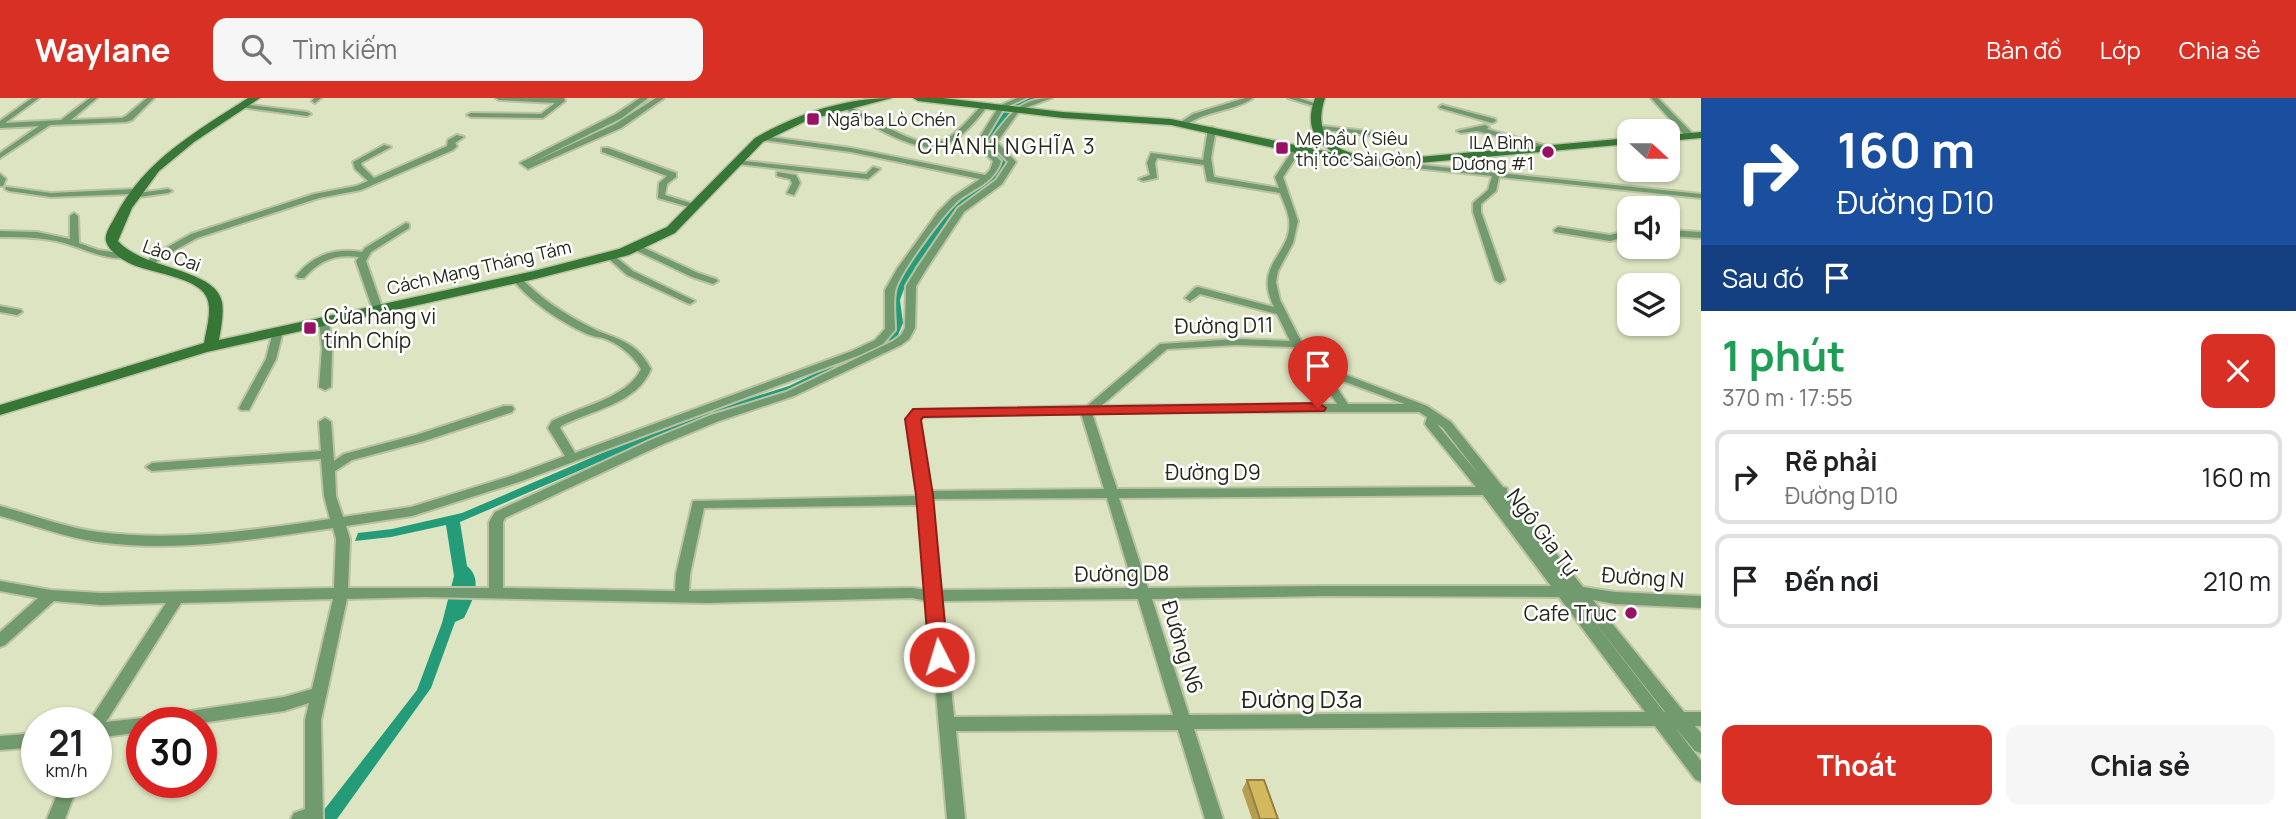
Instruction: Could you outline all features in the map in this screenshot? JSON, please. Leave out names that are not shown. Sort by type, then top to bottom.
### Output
[{"type":"main road","name":"Lào Cai","points":[[211,346],[215,308],[213,296],[200,283],[123,256],[112,242],[113,234],[134,194],[164,159],[255,98]]},
{"type":"main road","name":"Cách Mạng Tháng Tám","points":[[4,407],[211,346],[611,256],[671,230],[762,138],[794,122],[887,98]]},
{"type":"main road","points":[[918,98],[1182,124],[1315,154],[1386,163],[1617,142]]},
{"type":"main road","points":[[1319,101],[1313,121],[1319,138],[1325,144],[1358,161]]},
{"type":"main road","points":[[1315,154],[1325,150],[1325,144]]},
{"type":"main road","points":[[1433,159],[1437,166],[1449,170]]},
{"type":"street","points":[[0,125],[36,98]]},
{"type":"street","points":[[63,122],[94,98]]},
{"type":"street","points":[[0,125],[123,120],[129,118],[151,98]]},
{"type":"street","points":[[499,98],[561,100]]},
{"type":"street","points":[[1011,163],[993,142],[1020,106],[1049,98]]},
{"type":"street","points":[[1182,124],[1194,115],[1221,110],[1250,98]]},
{"type":"street","points":[[1291,98],[1319,101]]},
{"type":"street","points":[[1654,98],[1696,135]]},
{"type":"street","points":[[648,99],[618,125],[541,162],[528,167],[524,163],[648,99]]},
{"type":"street","points":[[471,114],[543,116],[561,100]]},
{"type":"street","points":[[242,106],[307,114]]},
{"type":"street","points":[[850,109],[883,130],[933,146],[949,139],[985,106]]},
{"type":"street","points":[[1442,107],[1492,121],[1479,129]]},
{"type":"street","points":[[1002,108],[996,122],[981,139],[980,145],[997,161],[1011,163]]},
{"type":"street","points":[[0,156],[49,123]]},
{"type":"street","points":[[1316,127],[1384,135]]},
{"type":"street","points":[[1212,129],[1208,139],[1212,180],[1283,191]]},
{"type":"street","points":[[1461,131],[1479,129],[1550,148]]},
{"type":"street","points":[[147,266],[158,256],[194,236],[317,196],[374,182],[450,148],[453,146],[451,142],[460,137]]},
{"type":"street","points":[[762,138],[851,150],[987,178]]},
{"type":"street","points":[[374,182],[358,167],[357,162],[387,147]]},
{"type":"street","points":[[605,150],[673,174],[663,183],[661,196],[696,206]]},
{"type":"street","points":[[1297,150],[1279,177],[1294,221],[1289,243],[1273,271],[1271,282],[1281,312],[1297,344],[1309,363],[1319,368],[1345,408]]},
{"type":"street","points":[[1143,179],[1154,176],[1150,163],[1154,155],[1209,163]]},
{"type":"street","points":[[0,512],[96,537],[156,542],[232,538],[412,511],[575,457],[672,419],[810,371],[879,342],[890,330],[890,290],[902,269],[941,214],[956,199],[995,171],[997,161]]},
{"type":"street","points":[[496,594],[496,522],[500,515],[587,472],[715,418],[790,394],[878,354],[905,337],[910,328],[911,286],[961,210],[999,182],[1011,163]]},
{"type":"street","points":[[1386,163],[1701,196]]},
{"type":"street","points":[[735,165],[868,177],[876,169]]},
{"type":"street","points":[[735,165],[793,177],[796,183],[791,193]]},
{"type":"street","points":[[1496,175],[1492,191],[1478,203],[1477,212],[1500,280]]},
{"type":"street","points":[[0,176],[0,184]]},
{"type":"street","points":[[9,189],[57,195],[168,191]]},
{"type":"street","points":[[74,216],[75,244]]},
{"type":"street","points":[[378,310],[361,261],[365,255],[406,226]]},
{"type":"street","points":[[1558,230],[1610,238],[1617,236]]},
{"type":"street","points":[[0,234],[37,235],[96,252],[123,256]]},
{"type":"street","points":[[1680,234],[1701,235]]},
{"type":"street","points":[[636,247],[713,281]]},
{"type":"street","points":[[301,276],[310,266],[341,251],[365,255]]},
{"type":"street","points":[[611,256],[630,273],[690,301]]},
{"type":"street","points":[[517,279],[545,306],[595,334],[617,341],[643,362],[646,369],[642,383],[634,388],[579,416],[556,424],[554,428],[587,472]]},
{"type":"street","points":[[1190,298],[1198,290],[1281,312]]},
{"type":"street","points":[[890,303],[912,303]]},
{"type":"street","points":[[0,309],[17,312]]},
{"type":"street","points":[[324,321],[327,349],[325,387]]},
{"type":"street","points":[[245,408],[271,359],[278,331]]},
{"type":"street","name":"Đường D11","points":[[1088,409],[1164,346],[1237,342],[1297,344]]},
{"type":"street","name":"Ngô Gia Tự","points":[[1319,368],[1428,412],[1447,425],[1582,592],[1701,746]]},
{"type":"street","points":[[810,371],[820,380]]},
{"type":"street","points":[[152,467],[327,463],[419,438],[508,408]]},
{"type":"street","points":[[956,819],[925,497],[913,419],[919,412],[1345,408],[1428,412]]},
{"type":"street","name":"Đường N6","points":[[1088,409],[1111,494],[1213,819]]},
{"type":"street","name":"Ngô Gia Tự","points":[[1428,412],[1431,424],[1486,491],[1701,774]]},
{"type":"street","points":[[309,817],[313,720],[341,594],[343,539],[330,496],[325,422]]},
{"type":"street","name":"Đường D9","points":[[682,597],[683,574],[698,505],[925,497],[1502,491]]},
{"type":"street","points":[[0,586],[101,598],[480,593]]},
{"type":"street","name":"Đường N","points":[[1563,593],[1582,592],[1615,598],[1701,602]]},
{"type":"street","name":"Đường D8","points":[[480,593],[682,597],[912,593],[933,596],[1563,593]]},
{"type":"street","points":[[0,642],[51,594]]},
{"type":"street","points":[[107,707],[176,599]]},
{"type":"street","points":[[217,714],[284,704],[318,694]]},
{"type":"street","name":"Đường D3a","points":[[946,724],[1701,719]]},
{"type":"street","points":[[0,743],[21,741]]},
{"type":"street","points":[[56,819],[65,798]]},
{"type":"shaded area","points":[[1030,98],[1047,98],[1020,107],[989,145],[1006,161],[1007,167],[992,185],[957,208],[907,281],[900,300],[903,323],[896,340],[795,391],[681,427],[460,522],[467,566],[475,578],[475,591],[464,618],[455,622],[431,688],[337,819],[317,819],[417,690],[442,623],[454,576],[446,525],[391,537],[355,541],[358,533],[392,529],[462,513],[677,421],[789,386],[886,339],[895,293],[906,269],[944,213],[993,176],[999,162],[982,144],[1009,105]]},
{"type":"building","points":[[1247,780],[1264,780],[1278,819],[1260,819]]},
{"type":"place","name":"Ngã ba Lò Chén","points":[[813,119]]},
{"type":"place","name":"Mẹ bầu ( Siêu thị tóc Sài Gòn)","points":[[1282,148]]},
{"type":"place","name":"ILA Bình Dương #1","points":[[1548,152]]},
{"type":"place","name":"Cửa hàng vi tính Chíp","points":[[310,328]]},
{"type":"place","name":"Cafe Truc","points":[[1631,613]]},
{"type":"district","name":"CHÁNH NGHĨA 3","points":[[1007,146]]},
{"type":"route","points":[[939,657],[925,495],[913,419],[919,412],[1318,408]]}]
